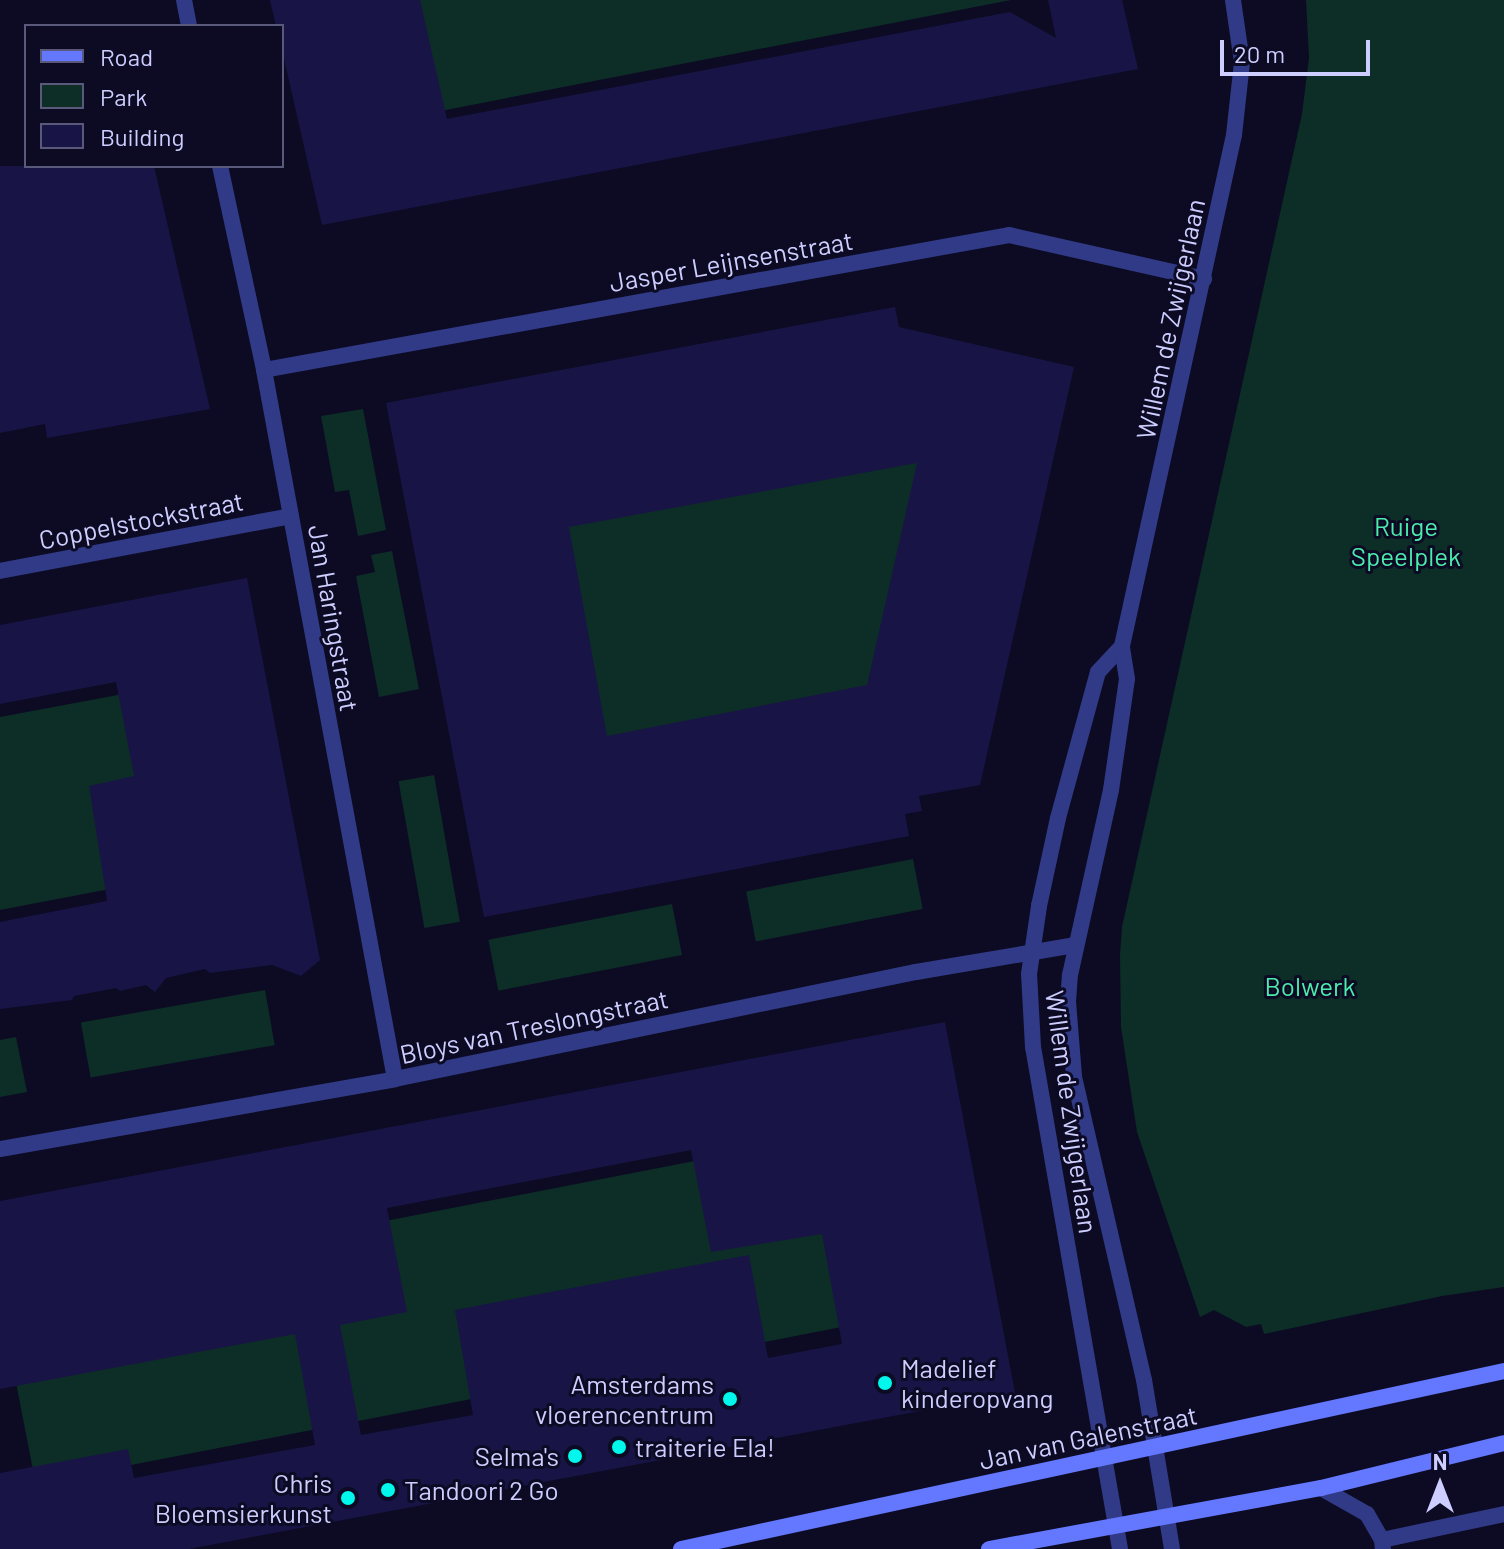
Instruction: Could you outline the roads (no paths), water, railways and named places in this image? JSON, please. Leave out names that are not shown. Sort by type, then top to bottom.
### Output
[{"type":"main road","name":"Jan van Galenstraat","points":[[681,1549],[1504,1371]]},
{"type":"main road","points":[[989,1549],[1321,1488],[1504,1443]]},
{"type":"street","points":[[184,0],[189,24]]},
{"type":"street","name":"Willem de Zwijgerlaan","points":[[1172,1549],[1157,1447],[1074,1076],[1068,1002],[1076,945],[1113,774],[1127,679],[1122,646],[1234,135],[1242,78],[1233,0]]},
{"type":"street","name":"Jan Haringstraat","points":[[220,168],[264,370],[395,1079]]},
{"type":"street","name":"Jasper Leijnsenstraat","points":[[264,370],[1009,235],[1204,279]]},
{"type":"street","name":"Coppelstockstraat","points":[[0,571],[291,516]]},
{"type":"street","name":"Willem de Zwijgerlaan","points":[[1120,1549],[1033,1047],[1031,954],[1058,818],[1098,672],[1122,646]]},
{"type":"street","name":"Bloys van Treslongstraat","points":[[0,1149],[395,1079],[916,972],[1076,945]]},
{"type":"street","points":[[1321,1488],[1367,1514],[1382,1545],[1504,1514]]},
{"type":"place","name":"Madelief kinderopvang","points":[[885,1383]]},
{"type":"place","name":"Amsterdams vloerencentrum","points":[[730,1399]]},
{"type":"place","name":"traiterie Ela!","points":[[619,1447]]},
{"type":"place","name":"Selma's","points":[[575,1456]]},
{"type":"place","name":"Tandoori 2 Go","points":[[388,1490]]},
{"type":"place","name":"Chris Bloemsierkunst","points":[[348,1498]]},
{"type":"park label","name":"Ruige Speelplek","points":[[1406,541]]},
{"type":"park label","name":"Bolwerk","points":[[1310,986]]}]
